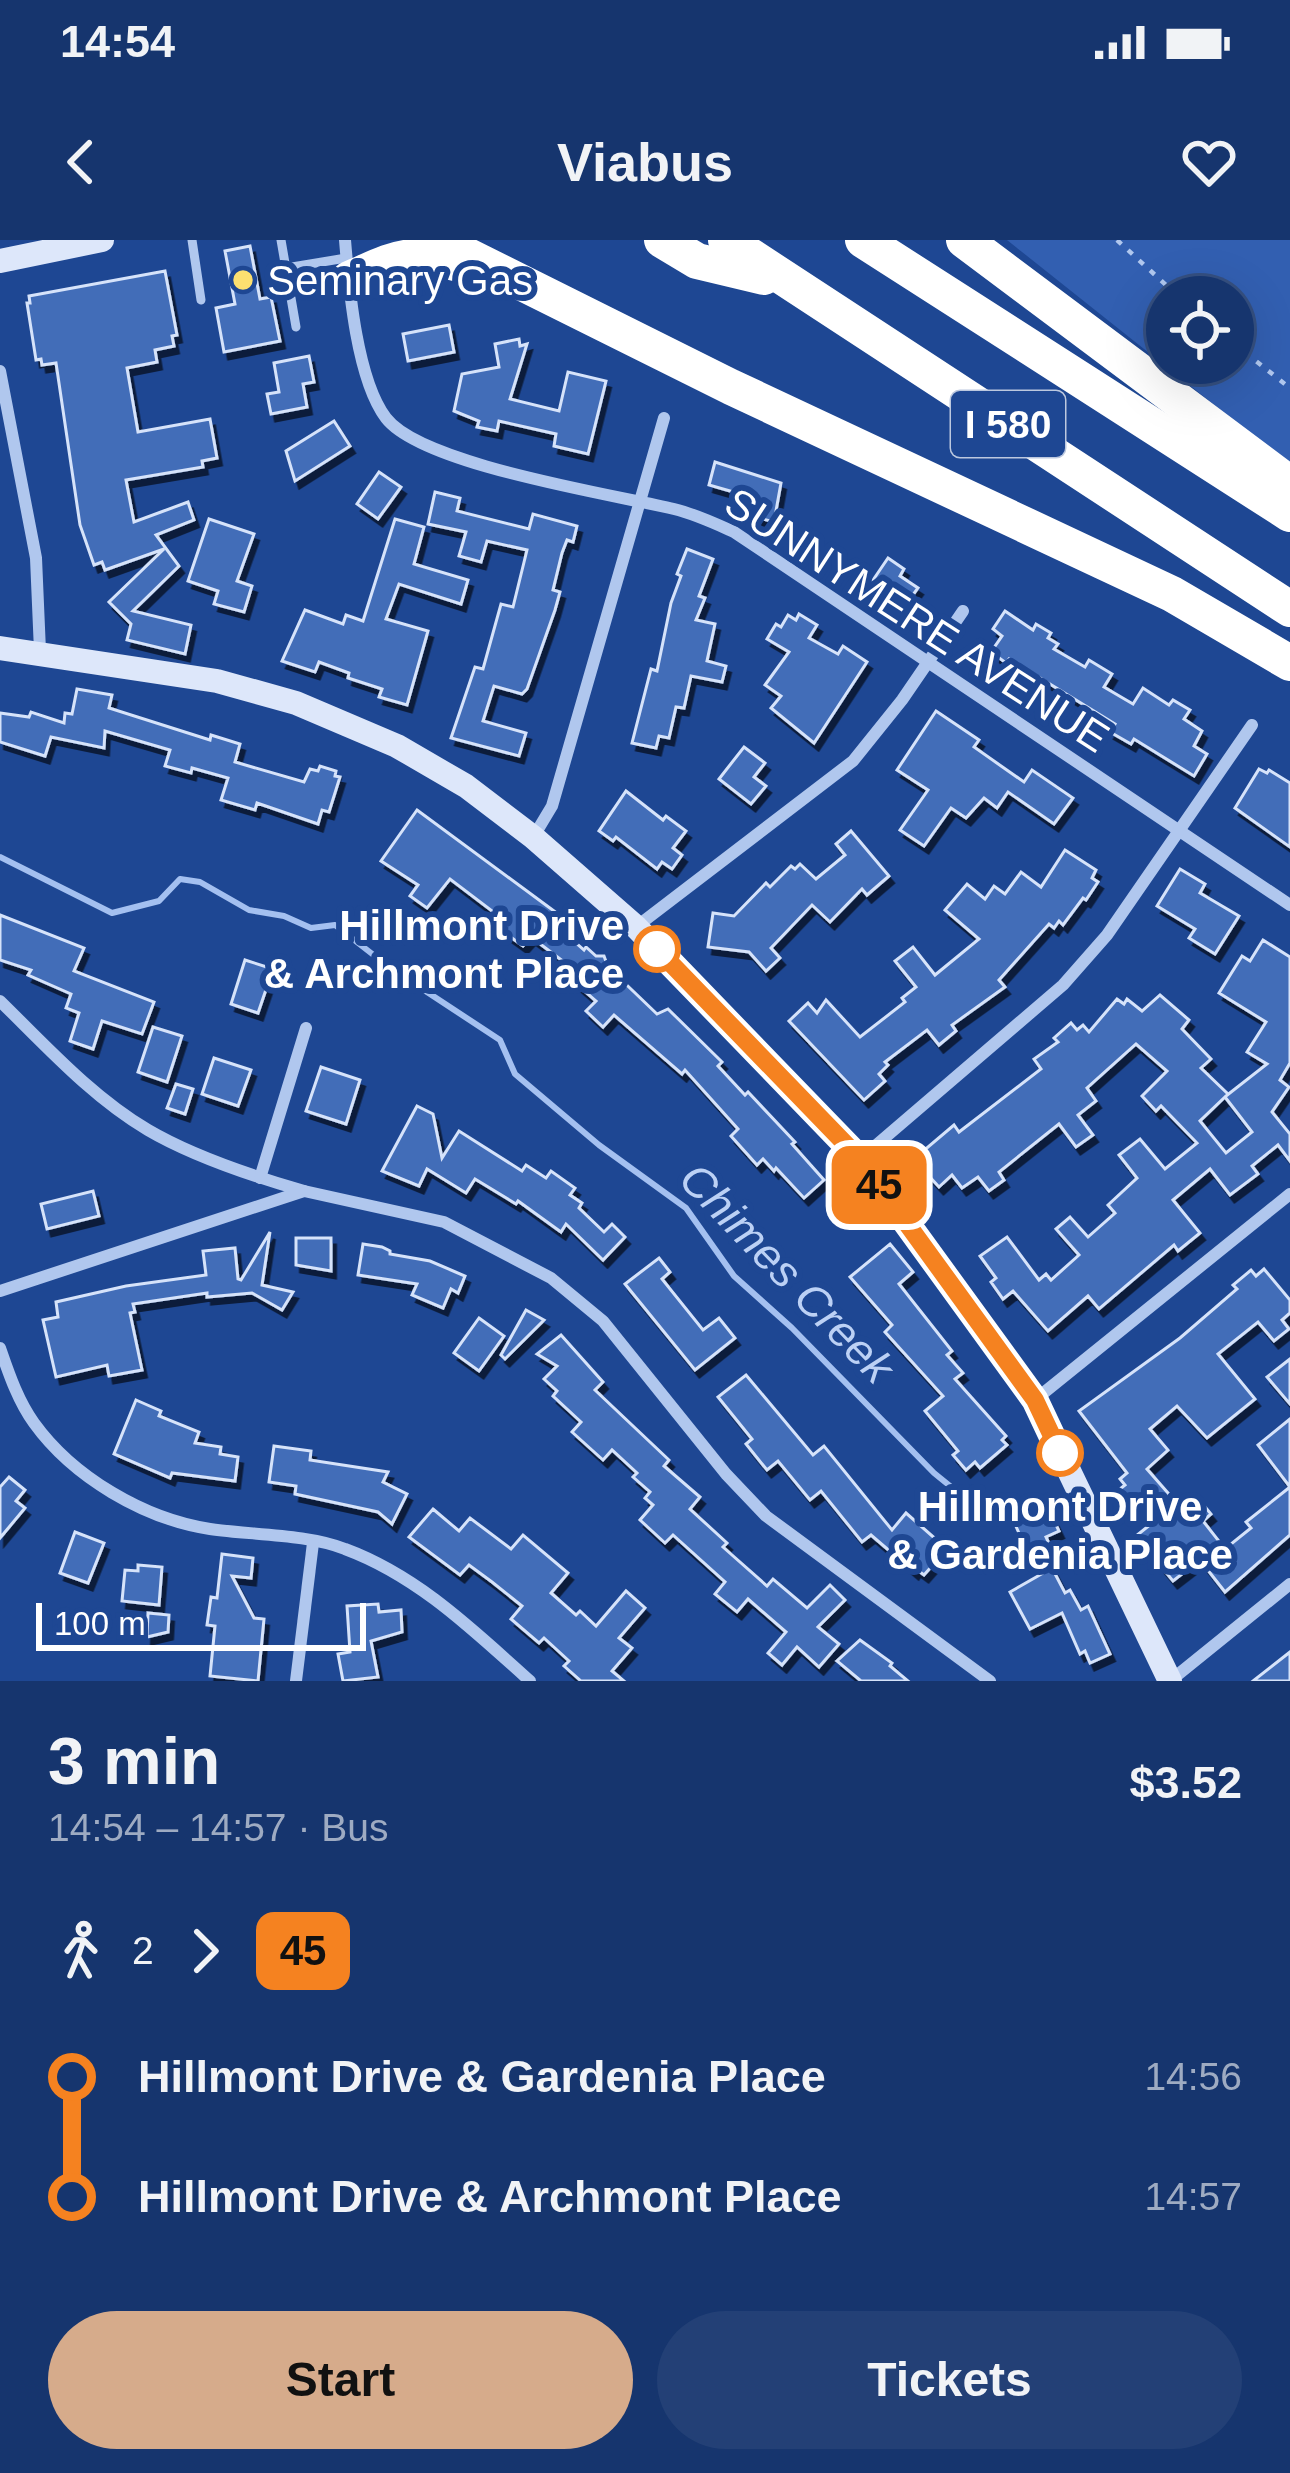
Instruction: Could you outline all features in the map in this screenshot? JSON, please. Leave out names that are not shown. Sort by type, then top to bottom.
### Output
[{"type":"highway","points":[[436,240],[731,387],[1172,595],[1290,663]]},
{"type":"highway","points":[[662,240],[697,261],[794,284]]},
{"type":"highway","name":"I 580","points":[[726,240],[1290,609]]},
{"type":"highway","name":"I 580","points":[[863,240],[1290,514]]},
{"type":"highway","points":[[964,240],[1290,484]]},
{"type":"highway","points":[[348,268],[419,255],[532,287]]},
{"type":"street","points":[[0,260],[102,240]]},
{"type":"street","name":"SUNNYMERE AVENUE","points":[[345,240],[374,399],[389,422],[405,435],[448,455],[691,514],[734,532],[1290,905]]},
{"type":"street","points":[[0,371],[37,558],[40,651]]},
{"type":"street","points":[[533,837],[552,806],[664,418]]},
{"type":"street","points":[[636,927],[853,761],[963,611]]},
{"type":"street","points":[[0,648],[217,681],[296,703],[397,746],[466,786],[636,927],[860,1159],[1035,1400],[1170,1681],[1290,1584]]},
{"type":"street","points":[[860,1159],[1063,986],[1108,935],[1252,725]]},
{"type":"street","points":[[0,1001],[97,1093],[148,1131],[260,1178],[444,1222],[551,1278],[603,1322],[726,1474],[766,1516],[990,1681]]},
{"type":"street","points":[[260,1178],[306,1028]]},
{"type":"street","points":[[0,1291],[304,1191]]},
{"type":"street","points":[[1035,1400],[1290,1194]]},
{"type":"street","points":[[0,1348],[34,1423],[70,1462],[120,1496],[157,1516],[203,1528],[340,1546],[388,1568],[454,1613],[530,1681]]},
{"type":"street","points":[[296,1681],[313,1543]]},
{"type":"lane","points":[[192,240],[201,300]]},
{"type":"lane","points":[[281,240],[296,327]]},
{"type":"lane","points":[[286,268],[348,268]]},
{"type":"path","points":[[1118,240],[1157,276]]},
{"type":"path","points":[[1254,360],[1290,388]]},
{"type":"shaded area","points":[[1007,240],[1290,240],[1290,465],[1188,384],[1254,384],[1254,276],[1146,276],[1146,351]]},
{"type":"building","points":[[250,246],[260,299],[271,297],[280,341],[224,352],[216,308],[235,304],[225,251]]},
{"type":"building","points":[[165,271],[177,335],[172,336],[174,346],[155,350],[157,362],[127,368],[138,432],[210,419],[217,458],[202,461],[203,467],[126,480],[134,522],[188,502],[194,520],[156,535],[179,566],[133,611],[191,625],[185,654],[127,640],[131,624],[109,602],[164,549],[105,570],[102,562],[94,565],[80,525],[56,363],[42,365],[41,359],[36,360],[27,303],[29,296]]},
{"type":"building","points":[[449,325],[454,352],[408,361],[403,334]]},
{"type":"building","points":[[519,339],[520,346],[527,344],[510,399],[559,411],[568,372],[606,381],[588,454],[554,446],[556,434],[499,421],[497,431],[477,427],[479,421],[454,411],[462,374],[499,367],[495,344]]},
{"type":"building","points":[[309,356],[314,382],[303,384],[307,407],[271,414],[267,394],[279,392],[274,363]]},
{"type":"building","points":[[334,421],[350,446],[295,481],[286,451]]},
{"type":"building","points":[[715,462],[781,483],[774,522],[755,517],[757,511],[739,505],[737,493],[709,485]]},
{"type":"building","points":[[379,472],[401,487],[378,519],[357,504]]},
{"type":"building","points":[[435,492],[460,498],[457,511],[529,529],[533,514],[577,526],[573,542],[567,540],[562,553],[553,590],[560,592],[527,689],[522,694],[494,686],[483,721],[526,733],[519,756],[451,738],[475,667],[483,669],[501,604],[513,607],[527,550],[487,541],[481,562],[459,556],[466,532],[428,524]]},
{"type":"building","points":[[209,519],[254,534],[237,581],[252,586],[244,612],[214,604],[218,591],[188,581]]},
{"type":"building","points":[[395,519],[424,527],[414,564],[468,580],[461,604],[399,584],[386,619],[428,631],[407,705],[379,697],[382,689],[319,662],[315,672],[282,661],[305,610],[343,624],[346,615],[363,621]]},
{"type":"building","points":[[687,549],[713,559],[696,620],[715,624],[707,661],[726,666],[722,682],[691,676],[684,708],[676,707],[669,738],[659,736],[656,748],[632,743],[651,669],[657,671],[681,576],[677,574]]},
{"type":"building","points":[[888,558],[904,569],[900,576],[918,588],[905,606],[871,583]]},
{"type":"building","points":[[1005,611],[1033,630],[1036,624],[1051,633],[1048,638],[1058,644],[1054,649],[1085,667],[1089,660],[1112,674],[1104,687],[1133,704],[1143,688],[1169,705],[1173,700],[1190,710],[1184,719],[1202,731],[1194,746],[1207,754],[1194,776],[1134,739],[1131,744],[1110,732],[1115,724],[991,652],[1002,636],[993,629]]},
{"type":"building","points":[[799,614],[817,625],[809,638],[838,654],[843,646],[867,662],[814,743],[771,708],[781,696],[765,685],[789,652],[767,639],[776,624],[781,627],[788,615],[796,620]]},
{"type":"building","points":[[77,689],[112,695],[109,708],[210,740],[211,735],[240,744],[235,762],[304,782],[310,769],[318,771],[320,766],[336,771],[335,776],[340,777],[329,812],[322,810],[318,824],[257,803],[255,810],[221,800],[228,778],[165,766],[170,750],[105,731],[104,748],[51,737],[45,756],[0,742],[0,713],[29,717],[31,712],[64,723],[65,713],[72,714]]},
{"type":"building","points":[[936,711],[979,740],[974,747],[1024,782],[1032,770],[1073,798],[1054,824],[1008,792],[997,808],[984,798],[966,818],[951,808],[924,846],[900,830],[928,790],[897,770]]},
{"type":"building","points":[[744,747],[765,763],[754,777],[766,786],[751,804],[719,779]]},
{"type":"building","points":[[1259,769],[1290,783],[1290,847],[1235,808]]},
{"type":"building","points":[[626,791],[663,820],[666,816],[686,831],[673,848],[682,855],[672,869],[662,862],[657,869],[616,837],[613,841],[599,831]]},
{"type":"building","points":[[417,810],[564,919],[558,927],[584,950],[604,956],[608,967],[657,1014],[668,1009],[722,1062],[718,1066],[745,1095],[748,1092],[795,1142],[792,1144],[824,1180],[804,1198],[776,1168],[774,1171],[763,1159],[757,1165],[731,1136],[738,1129],[685,1070],[682,1074],[614,1015],[603,1027],[586,1011],[596,1001],[558,968],[564,962],[531,937],[523,946],[494,925],[500,917],[450,879],[427,908],[410,896],[418,885],[381,861]]},
{"type":"building","points":[[851,831],[889,876],[867,895],[862,889],[830,922],[812,905],[771,948],[780,958],[766,971],[749,952],[708,947],[713,913],[734,916],[766,883],[770,887],[791,866],[795,869],[800,864],[816,879],[845,855],[836,844]]},
{"type":"building","points":[[1065,850],[1096,870],[1092,878],[1098,882],[1086,900],[1063,925],[1059,921],[1054,928],[1049,924],[999,980],[1005,987],[952,1025],[956,1031],[939,1045],[927,1030],[885,1062],[888,1065],[879,1074],[885,1081],[864,1100],[789,1021],[808,1003],[817,1013],[826,1000],[860,1037],[905,1002],[902,998],[916,987],[895,961],[913,947],[935,975],[979,939],[945,910],[967,884],[985,899],[994,886],[1005,894],[1021,872],[1041,887]]},
{"type":"building","points":[[1180,869],[1205,884],[1200,893],[1239,916],[1215,954],[1189,938],[1195,929],[1157,906]]},
{"type":"building","points":[[0,915],[84,948],[74,971],[154,1002],[142,1034],[102,1021],[93,1049],[70,1041],[79,1013],[66,1008],[71,994],[28,975],[31,970],[0,960]]},
{"type":"building","points":[[1263,940],[1290,957],[1290,1063],[1280,1080],[1289,1087],[1272,1112],[1290,1134],[1290,1161],[1278,1145],[1252,1166],[1258,1174],[1230,1195],[1210,1169],[1173,1200],[1200,1233],[1178,1251],[1174,1245],[1099,1309],[1088,1296],[1048,1331],[1013,1291],[1003,1299],[991,1282],[996,1278],[980,1256],[1007,1237],[1039,1280],[1046,1274],[1051,1280],[1079,1255],[1056,1229],[1070,1217],[1088,1237],[1115,1213],[1108,1205],[1137,1178],[1119,1155],[1140,1139],[1165,1169],[1197,1143],[1161,1106],[1156,1111],[1142,1096],[1167,1071],[1136,1044],[1087,1088],[1096,1101],[1078,1115],[1093,1135],[1076,1147],[1059,1124],[999,1172],[1004,1180],[989,1191],[978,1177],[962,1188],[952,1175],[939,1187],[917,1163],[926,1156],[922,1152],[954,1125],[959,1132],[1041,1069],[1034,1059],[1058,1042],[1054,1038],[1071,1023],[1089,1032],[1117,999],[1124,1004],[1127,999],[1142,1011],[1160,995],[1189,1020],[1182,1029],[1211,1059],[1201,1068],[1226,1096],[1267,1064],[1247,1052],[1266,1022],[1219,993],[1242,956],[1250,961]],"holes":[[[1225,1097],[1252,1132],[1226,1153],[1200,1121]]]},
{"type":"building","points":[[245,960],[273,969],[258,1013],[231,1004]]},
{"type":"building","points":[[153,1027],[182,1036],[167,1082],[138,1072]]},
{"type":"building","points":[[214,1058],[251,1070],[238,1106],[202,1094]]},
{"type":"building","points":[[321,1067],[360,1080],[346,1124],[306,1111]]},
{"type":"building","points":[[176,1084],[193,1089],[185,1114],[167,1108]]},
{"type":"building","points":[[417,1106],[433,1114],[442,1158],[459,1131],[522,1171],[526,1165],[546,1178],[551,1171],[575,1188],[570,1195],[604,1232],[612,1224],[625,1237],[603,1260],[566,1224],[561,1232],[518,1201],[475,1179],[466,1193],[427,1169],[419,1186],[382,1171]]},
{"type":"building","points":[[93,1191],[99,1216],[47,1229],[41,1204]]},
{"type":"building","points":[[270,1232],[262,1285],[293,1292],[282,1310],[252,1293],[207,1297],[207,1293],[133,1304],[135,1312],[130,1313],[142,1370],[109,1376],[107,1365],[56,1377],[43,1320],[58,1317],[56,1302],[206,1275],[203,1251],[235,1248],[241,1280]]},
{"type":"building","points":[[296,1238],[331,1238],[331,1271],[296,1265]]},
{"type":"building","points":[[363,1244],[430,1261],[465,1276],[458,1293],[451,1289],[443,1308],[412,1295],[417,1284],[358,1275]]},
{"type":"building","points":[[890,1244],[913,1272],[899,1284],[952,1351],[947,1355],[963,1373],[955,1379],[1006,1436],[1002,1440],[1007,1445],[980,1468],[975,1462],[966,1470],[953,1455],[958,1451],[925,1411],[943,1396],[885,1332],[892,1325],[850,1277]]},
{"type":"building","points":[[659,1258],[670,1272],[662,1279],[703,1330],[719,1318],[735,1338],[695,1370],[625,1284]]},
{"type":"building","points":[[1264,1269],[1290,1300],[1290,1313],[1282,1320],[1289,1329],[1274,1341],[1258,1322],[1218,1354],[1255,1399],[1207,1438],[1177,1406],[1150,1429],[1168,1450],[1147,1469],[1182,1509],[1197,1497],[1211,1514],[1203,1521],[1225,1549],[1251,1528],[1246,1522],[1290,1487],[1290,1535],[1225,1592],[1200,1560],[1173,1581],[1136,1536],[1151,1524],[1120,1489],[1125,1485],[1120,1479],[1127,1473],[1079,1411],[1180,1338],[1237,1289],[1233,1285],[1251,1270],[1256,1276]]},
{"type":"building","points":[[526,1310],[544,1320],[505,1359],[501,1355]]},
{"type":"building","points":[[479,1318],[504,1336],[479,1371],[454,1353]]},
{"type":"building","points":[[561,1335],[603,1382],[595,1390],[669,1460],[664,1466],[700,1497],[690,1509],[727,1543],[723,1547],[767,1586],[773,1579],[807,1608],[830,1585],[845,1600],[818,1627],[839,1644],[819,1667],[797,1647],[782,1665],[768,1653],[786,1632],[748,1599],[737,1612],[715,1594],[725,1582],[673,1535],[665,1543],[640,1520],[653,1505],[645,1498],[650,1492],[612,1450],[603,1460],[572,1432],[581,1422],[553,1396],[557,1391],[544,1379],[557,1366],[537,1354]]},
{"type":"building","points":[[1290,1359],[1290,1404],[1267,1377]]},
{"type":"building","points":[[746,1375],[813,1455],[824,1446],[892,1530],[906,1513],[947,1549],[924,1575],[914,1572],[871,1535],[862,1542],[821,1491],[810,1500],[778,1461],[767,1470],[746,1444],[752,1439],[718,1397]]},
{"type":"building","points":[[136,1400],[161,1411],[159,1416],[199,1432],[195,1443],[221,1447],[220,1454],[238,1457],[235,1481],[172,1473],[170,1478],[114,1454]]},
{"type":"building","points":[[1290,1419],[1290,1487],[1258,1445]]},
{"type":"building","points":[[274,1446],[311,1451],[310,1460],[388,1472],[383,1482],[407,1494],[392,1524],[378,1512],[295,1494],[296,1486],[269,1482]]},
{"type":"building","points":[[9,1477],[25,1490],[16,1501],[25,1508],[0,1538],[0,1487]]},
{"type":"building","points":[[1047,1506],[1059,1531],[1046,1537],[1053,1552],[1032,1562],[1014,1522]]},
{"type":"building","points":[[433,1509],[459,1531],[470,1518],[511,1549],[523,1535],[568,1573],[551,1593],[596,1626],[626,1591],[645,1608],[619,1638],[632,1648],[612,1671],[624,1681],[581,1681],[564,1666],[569,1661],[544,1638],[539,1643],[511,1619],[522,1606],[469,1565],[460,1575],[409,1537]]},
{"type":"building","points":[[75,1532],[104,1543],[88,1583],[60,1573]]},
{"type":"building","points":[[222,1554],[253,1558],[251,1578],[232,1576],[254,1618],[264,1619],[258,1681],[210,1676],[215,1626],[207,1625],[211,1597],[217,1598]]},
{"type":"building","points":[[138,1565],[162,1567],[159,1605],[122,1601],[125,1570],[138,1571]]},
{"type":"building","points":[[1052,1568],[1081,1610],[1088,1606],[1110,1654],[1090,1663],[1085,1651],[1080,1654],[1062,1613],[1030,1629],[1010,1592]]},
{"type":"building","points":[[378,1604],[379,1612],[401,1610],[402,1632],[371,1641],[378,1677],[343,1681],[338,1654],[350,1652],[347,1606]]},
{"type":"building","points":[[148,1613],[169,1615],[168,1632],[147,1637]]},
{"type":"building","points":[[860,1640],[908,1681],[861,1681],[837,1661]]},
{"type":"building","points":[[1290,1652],[1290,1681],[1253,1681]]},
{"type":"waterway","name":"Chimes Creek","points":[[0,857],[112,913],[159,901],[180,879],[200,882],[249,910],[284,916],[311,928],[335,925],[500,1040],[515,1074],[599,1145],[686,1208],[734,1276],[792,1328],[934,1473],[971,1503]]},
{"type":"bus line","name":"45","points":[[657,949],[860,1159],[1035,1400],[1060,1453]]},
{"type":"place","name":"Seminary Gas","points":[[243,280]]},
{"type":"place","name":"Hillmont Drive & Archmont Place","points":[[657,949]]},
{"type":"place","name":"Hillmont Drive & Gardenia Place","points":[[1060,1453]]}]
